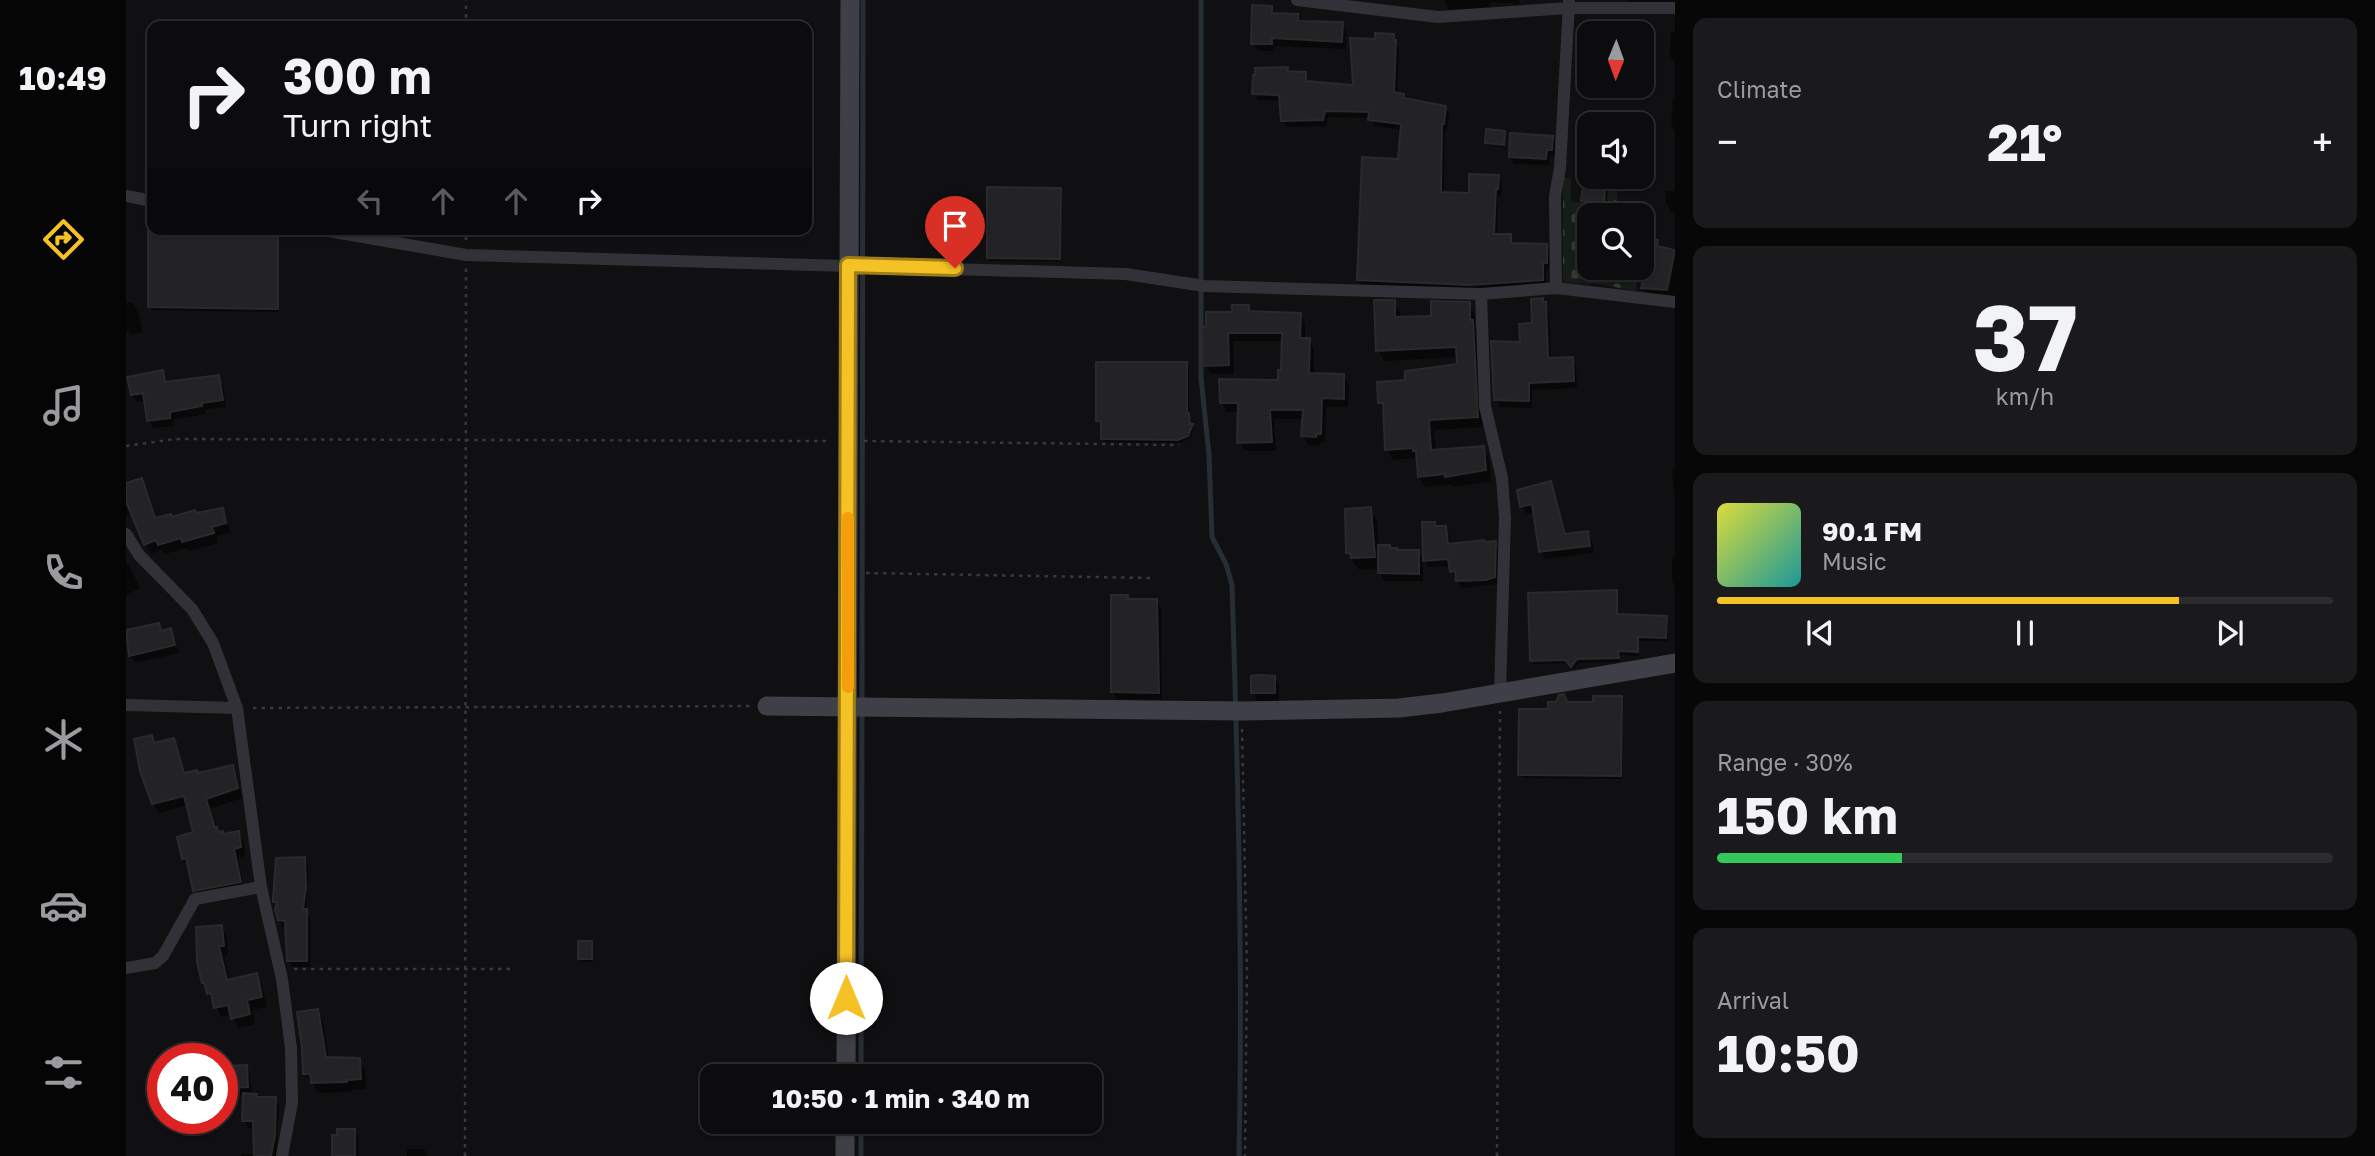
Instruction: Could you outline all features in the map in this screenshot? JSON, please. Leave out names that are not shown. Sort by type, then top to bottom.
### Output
[{"type":"street","points":[[846,1064],[850,0]]},
{"type":"street","points":[[1297,0],[1437,17],[1569,4],[1675,8]]},
{"type":"street","points":[[1556,288],[1555,196],[1560,168],[1569,4]]},
{"type":"street","points":[[126,196],[147,200]]},
{"type":"street","points":[[350,235],[466,256],[1126,274],[1203,286],[1481,294],[1556,288],[1675,302]]},
{"type":"street","points":[[1481,294],[1485,406],[1502,478],[1505,518],[1500,693]]},
{"type":"street","points":[[126,534],[139,555],[192,609],[213,642],[237,708],[261,887],[279,969],[292,1062],[292,1103],[282,1156]]},
{"type":"street","points":[[767,706],[848,709],[1242,711],[1399,708],[1675,663]]},
{"type":"street","points":[[126,705],[237,708]]},
{"type":"street","points":[[126,968],[155,963],[163,956],[195,899],[261,887]]},
{"type":"street","points":[[845,1134],[845,1156]]},
{"type":"path","points":[[466,0],[466,21]]},
{"type":"path","points":[[465,1156],[466,235]]},
{"type":"path","points":[[126,446],[176,439],[1179,445]]},
{"type":"path","points":[[848,572],[1150,578]]},
{"type":"path","points":[[1497,1156],[1500,693]]},
{"type":"path","points":[[237,708],[767,706]]},
{"type":"path","points":[[1242,711],[1247,970],[1245,1156]]},
{"type":"path","points":[[279,969],[511,969]]},
{"type":"green space","points":[[1563,178],[1571,178],[1571,202],[1588,203],[1577,203],[1577,280],[1638,280],[1635,291],[1600,284],[1565,282]]},
{"type":"green space","points":[[1608,189],[1618,189],[1616,203],[1606,203]]},
{"type":"building","points":[[1252,5],[1272,6],[1272,13],[1298,14],[1298,21],[1343,22],[1342,42],[1272,38],[1272,44],[1251,44]]},
{"type":"building","points":[[1375,33],[1394,34],[1396,40],[1394,92],[1404,94],[1403,98],[1446,106],[1442,124],[1441,192],[1469,193],[1469,174],[1499,175],[1494,234],[1511,234],[1511,243],[1547,244],[1543,280],[1469,285],[1357,280],[1362,157],[1398,159],[1401,124],[1368,120],[1369,112],[1325,111],[1323,120],[1281,121],[1279,95],[1252,94],[1253,75],[1255,68],[1288,67],[1287,71],[1306,72],[1306,81],[1353,85],[1350,38],[1375,39]]},
{"type":"building","points":[[1486,129],[1505,131],[1504,145],[1485,143]]},
{"type":"building","points":[[1510,133],[1553,136],[1552,150],[1547,150],[1546,159],[1509,157]]},
{"type":"building","points":[[987,187],[1061,188],[1060,259],[987,258]]},
{"type":"building","points":[[1582,189],[1605,189],[1604,203],[1581,201]]},
{"type":"building","points":[[148,235],[278,235],[278,309],[148,307]]},
{"type":"building","points":[[1654,239],[1658,240],[1657,246],[1675,250],[1667,290],[1641,288],[1643,280],[1654,280]]},
{"type":"building","points":[[1543,298],[1543,302],[1546,302],[1548,358],[1573,357],[1574,381],[1529,383],[1529,401],[1494,400],[1491,341],[1520,342],[1519,324],[1532,323],[1531,299]]},
{"type":"building","points":[[1374,300],[1395,300],[1395,317],[1431,316],[1431,301],[1470,302],[1478,417],[1429,420],[1431,450],[1484,446],[1486,470],[1445,477],[1445,474],[1418,477],[1416,451],[1413,451],[1413,448],[1385,450],[1383,403],[1378,403],[1377,382],[1405,380],[1405,371],[1457,364],[1456,347],[1376,351]]},
{"type":"building","points":[[1232,305],[1249,305],[1249,311],[1301,313],[1300,338],[1310,338],[1309,373],[1344,374],[1344,399],[1322,398],[1321,434],[1316,434],[1316,437],[1301,436],[1303,410],[1270,410],[1272,442],[1237,443],[1238,403],[1220,403],[1219,379],[1278,380],[1278,370],[1281,370],[1282,333],[1228,333],[1229,365],[1203,366],[1202,327],[1206,327],[1206,312],[1232,312]]},
{"type":"building","points":[[1096,362],[1187,362],[1187,413],[1190,424],[1193,424],[1188,436],[1178,440],[1101,439],[1101,421],[1096,421]]},
{"type":"building","points":[[163,370],[165,382],[219,375],[223,400],[170,412],[170,418],[147,421],[143,393],[131,395],[127,377]]},
{"type":"building","points":[[142,478],[155,518],[223,508],[226,523],[212,527],[214,533],[182,542],[181,538],[158,545],[156,540],[144,545],[126,502],[126,483]]},
{"type":"building","points":[[1551,481],[1565,534],[1588,531],[1590,546],[1539,552],[1532,504],[1520,507],[1517,490]]},
{"type":"building","points":[[1371,507],[1375,557],[1351,558],[1350,553],[1346,553],[1345,509]]},
{"type":"building","points":[[1422,522],[1435,522],[1435,526],[1446,526],[1448,544],[1496,541],[1495,577],[1456,581],[1455,571],[1450,572],[1448,559],[1423,561]]},
{"type":"building","points":[[1378,545],[1390,545],[1390,548],[1397,550],[1419,550],[1419,574],[1378,573]]},
{"type":"building","points":[[1617,590],[1617,614],[1667,616],[1666,638],[1638,637],[1638,652],[1618,651],[1619,658],[1577,659],[1571,667],[1565,660],[1530,661],[1528,593]]},
{"type":"building","points":[[1111,595],[1128,595],[1128,599],[1157,599],[1159,693],[1111,692]]},
{"type":"building","points":[[159,623],[161,631],[171,628],[175,645],[129,656],[126,630]]},
{"type":"building","points":[[1251,676],[1275,676],[1275,693],[1251,693]]},
{"type":"building","points":[[1564,694],[1567,702],[1593,702],[1593,696],[1622,696],[1621,776],[1518,775],[1519,709],[1548,709],[1548,702],[1556,702],[1559,695]]},
{"type":"building","points":[[152,735],[154,743],[174,738],[184,773],[197,770],[198,773],[233,765],[238,788],[206,799],[218,832],[223,831],[223,834],[239,831],[241,847],[234,849],[241,882],[193,891],[186,858],[182,859],[177,837],[193,832],[184,796],[152,804],[140,771],[134,739]]},
{"type":"building","points":[[305,857],[306,888],[303,909],[307,909],[307,961],[287,961],[285,921],[278,920],[275,910],[277,902],[273,902],[276,858]]},
{"type":"building","points":[[222,925],[224,946],[219,946],[227,980],[257,973],[262,997],[247,1000],[250,1014],[231,1019],[228,1005],[214,1008],[211,993],[207,994],[204,982],[202,983],[197,962],[196,927]]},
{"type":"building","points":[[578,941],[592,941],[592,959],[578,959]]},
{"type":"building","points":[[318,1009],[326,1057],[360,1058],[361,1079],[311,1083],[310,1074],[303,1074],[297,1012]]},
{"type":"building","points":[[238,1065],[247,1065],[248,1087],[238,1088]]},
{"type":"building","points":[[243,1093],[257,1094],[256,1097],[276,1097],[275,1136],[271,1156],[254,1156],[253,1121],[242,1121]]},
{"type":"building","points":[[337,1129],[355,1129],[355,1156],[332,1156],[332,1135],[337,1135]]},
{"type":"waterway","points":[[862,702],[863,0]]},
{"type":"waterway","points":[[1201,0],[1201,378],[1209,455],[1212,537],[1226,564],[1232,585],[1239,870],[1239,1156]]},
{"type":"waterway","points":[[861,1064],[862,712]]},
{"type":"waterway","points":[[861,1134],[861,1156]]},
{"type":"slow traffic","points":[[848,518],[848,687]]},
{"type":"route","points":[[846,998],[848,265],[955,268]]}]
